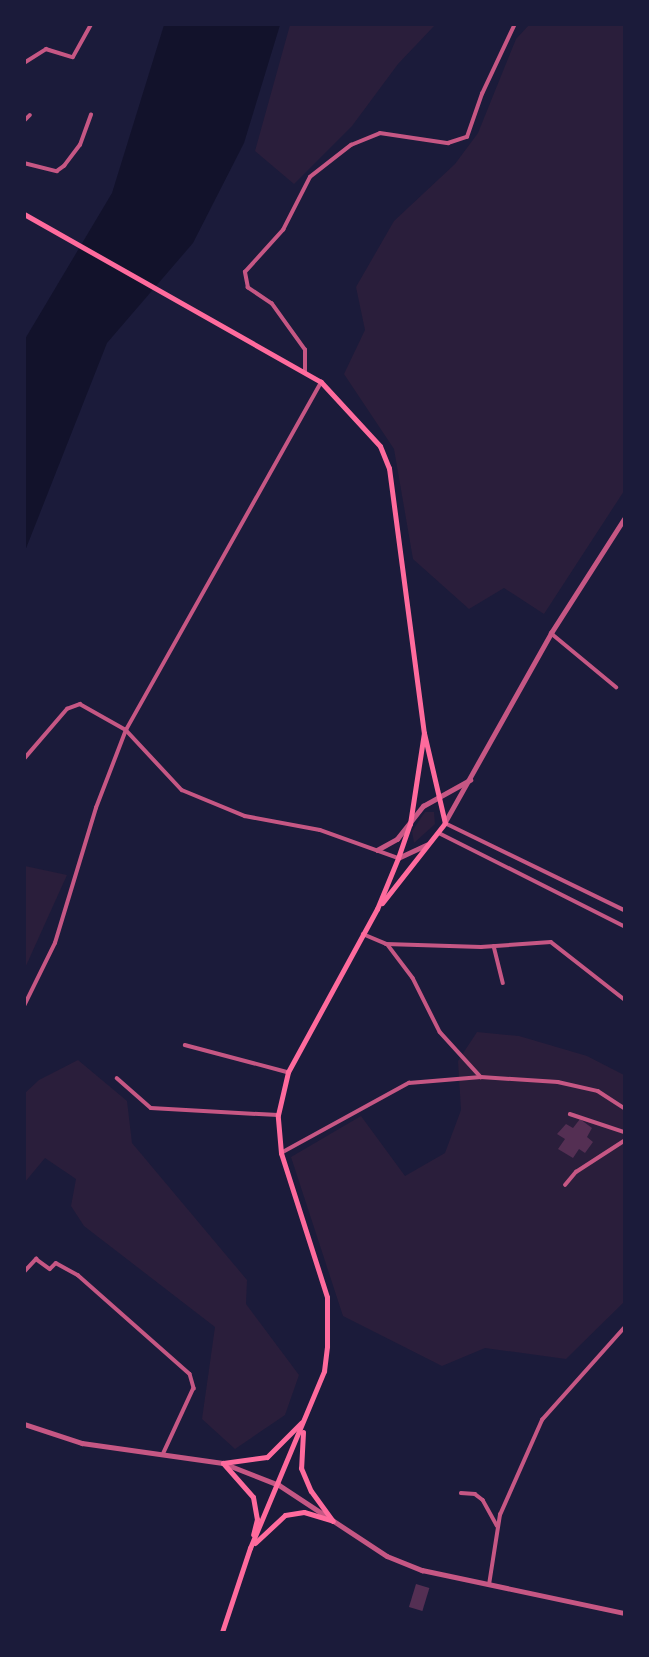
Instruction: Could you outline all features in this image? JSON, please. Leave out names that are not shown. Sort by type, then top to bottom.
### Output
[{"type":"main road","points":[[24,214],[198,309],[321,382],[368,428],[389,468],[424,733],[444,823],[439,833],[377,909]]},
{"type":"main road","points":[[250,1548],[279,1485],[324,1371],[327,1297],[281,1153],[278,1115],[288,1072],[377,909],[398,858],[410,824],[424,733]]},
{"type":"main road","points":[[223,1463],[267,1457],[306,1418]]},
{"type":"main road","points":[[306,1418],[301,1468],[311,1491],[333,1521]]},
{"type":"main road","points":[[222,1633],[257,1519],[253,1497],[223,1463]]},
{"type":"main road","points":[[250,1548],[285,1515],[304,1512],[333,1521]]},
{"type":"street","points":[[24,63],[46,48],[73,57],[91,24]]},
{"type":"street","points":[[305,373],[305,350],[272,304],[248,288],[245,272],[283,230],[310,177],[351,145],[380,133],[448,143],[467,137],[482,94],[515,24]]},
{"type":"street","points":[[24,121],[30,115]]},
{"type":"street","points":[[24,163],[57,171],[64,166],[79,145],[91,115]]},
{"type":"street","points":[[24,1006],[55,943],[96,808],[126,730],[321,382]]},
{"type":"street","points":[[625,519],[551,634],[444,823],[625,910]]},
{"type":"street","points":[[551,634],[616,687]]},
{"type":"street","points":[[24,759],[73,704],[126,730],[182,790],[245,816],[320,830],[398,858],[433,839]]},
{"type":"street","points":[[377,850],[391,844],[438,796],[471,779]]},
{"type":"street","points":[[439,833],[625,926]]},
{"type":"street","points":[[363,933],[386,944],[494,946],[551,942],[625,999]]},
{"type":"street","points":[[386,944],[413,978],[440,1032],[481,1077]]},
{"type":"street","points":[[494,946],[503,983]]},
{"type":"street","points":[[185,1045],[288,1072]]},
{"type":"street","points":[[281,1153],[409,1083],[481,1077],[558,1082],[598,1091],[625,1108]]},
{"type":"street","points":[[117,1078],[151,1108],[278,1115]]},
{"type":"street","points":[[570,1114],[625,1132]]},
{"type":"street","points":[[565,1185],[576,1171],[625,1142]]},
{"type":"street","points":[[24,1272],[36,1259],[50,1269],[56,1263],[78,1275],[190,1374],[194,1388],[164,1454]]},
{"type":"street","points":[[489,1585],[496,1559],[497,1525],[516,1471],[542,1420],[625,1328]]},
{"type":"street","points":[[24,1424],[82,1443],[223,1463],[279,1485],[387,1556],[422,1570],[625,1613]]},
{"type":"street","points":[[461,1493],[475,1494],[483,1500],[497,1525]]},
{"type":"shaded area","points":[[164,25],[280,25],[244,143],[193,243],[107,343],[25,551],[25,339],[112,193]]},
{"type":"shaded area","points":[[290,25],[435,25],[398,64],[352,126],[294,184],[255,151]]},
{"type":"shaded area","points":[[529,25],[624,25],[624,491],[544,614],[504,588],[469,609],[413,559],[394,449],[344,374],[365,330],[356,287],[394,221],[455,164],[478,133],[516,39]]},
{"type":"shaded area","points":[[425,812],[434,812],[435,824],[414,843],[412,831]]},
{"type":"shaded area","points":[[24,866],[67,875],[25,968]]},
{"type":"shaded area","points":[[477,1032],[519,1036],[587,1056],[624,1075],[624,1302],[566,1359],[485,1348],[442,1366],[343,1316],[291,1157],[361,1116],[405,1176],[445,1153],[461,1110],[458,1061]]},
{"type":"shaded area","points":[[78,1060],[127,1101],[132,1143],[247,1280],[246,1304],[299,1375],[285,1415],[235,1449],[202,1419],[215,1327],[84,1226],[71,1206],[76,1179],[45,1158],[25,1182],[25,1093],[39,1080]]},
{"type":"building","points":[[580,1119],[592,1128],[587,1137],[593,1142],[585,1153],[579,1149],[573,1158],[558,1149],[565,1139],[557,1134],[566,1124],[573,1128]]},
{"type":"building","points":[[416,1584],[429,1588],[422,1611],[409,1607]]}]
